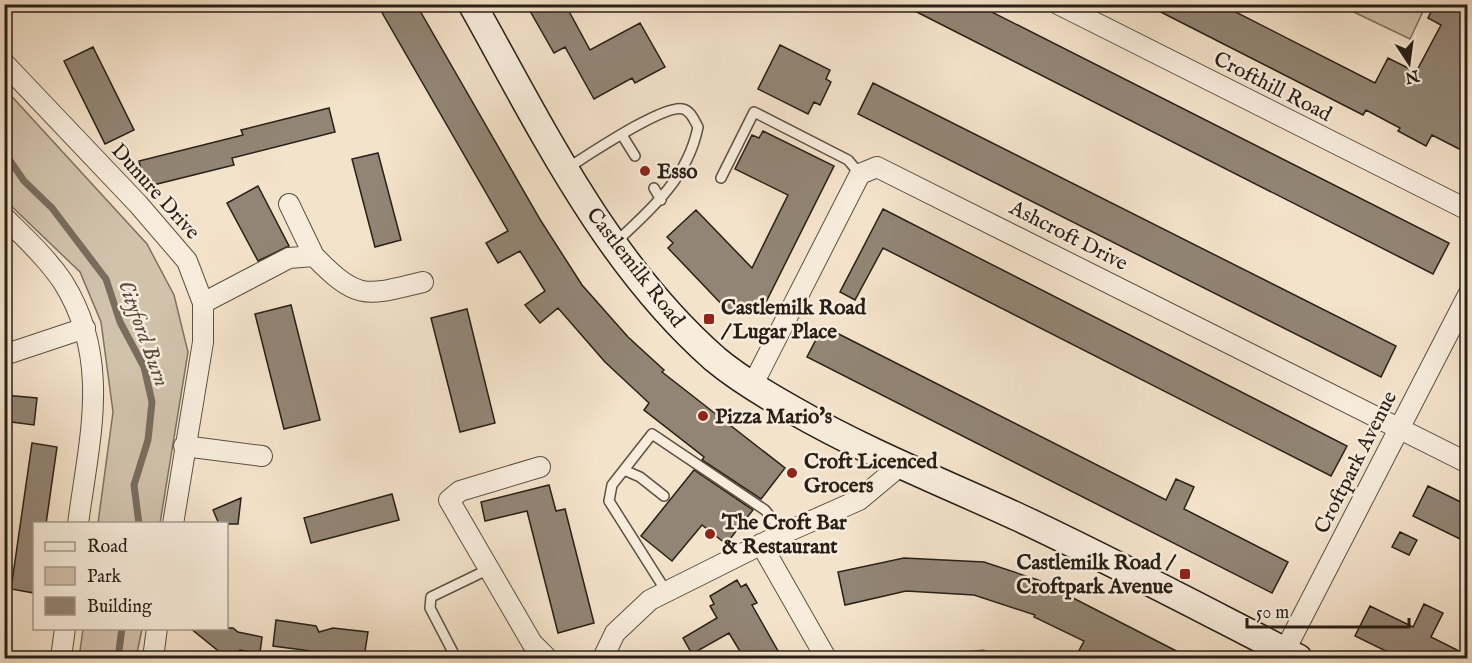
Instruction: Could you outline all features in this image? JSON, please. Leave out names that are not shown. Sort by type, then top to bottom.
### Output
[{"type":"street","name":"Castlemilk Road","points":[[472,4],[564,170],[613,245],[666,310],[716,360],[752,386],[830,432],[1021,519],[1288,656]]},
{"type":"street","name":"Crofthill Road","points":[[1058,4],[1467,210]]},
{"type":"street","name":"Dunure Drive","points":[[4,63],[138,204],[187,261],[203,303],[203,342],[184,446],[173,522]]},
{"type":"street","name":"Ashcroft Drive","points":[[860,174],[877,167],[893,173],[1467,463]]},
{"type":"street","points":[[752,386],[860,174]]},
{"type":"street","points":[[289,204],[315,256],[333,275],[354,291],[381,292],[423,282]]},
{"type":"street","points":[[4,217],[35,248],[62,282],[85,328],[94,388],[93,417],[78,522]]},
{"type":"street","points":[[203,303],[289,258],[315,256]]},
{"type":"street","name":"Croftpark Avenue","points":[[1288,656],[1467,295]]},
{"type":"street","points":[[4,355],[85,328]]},
{"type":"street","points":[[184,446],[262,456]]},
{"type":"street","points":[[603,658],[615,633],[630,616],[666,591],[780,535],[859,500],[901,465]]},
{"type":"street","points":[[540,467],[460,491],[450,500],[532,643],[547,658]]},
{"type":"street","points":[[761,544],[826,658]]},
{"type":"street","points":[[61,658],[65,630]]},
{"type":"street","points":[[153,658],[157,630]]},
{"type":"lane","points":[[564,170],[669,110],[682,109],[689,112],[694,119],[698,127],[691,153],[661,200],[613,245]]},
{"type":"lane","points":[[721,178],[754,112],[848,160],[860,174]]},
{"type":"lane","points":[[622,135],[635,156]]},
{"type":"lane","points":[[654,189],[661,200]]},
{"type":"lane","points":[[666,591],[609,501],[612,485],[652,434],[765,510],[777,525],[780,535]]},
{"type":"lane","points":[[624,470],[640,477],[663,496]]},
{"type":"lane","points":[[456,658],[429,608],[431,597],[489,568]]},
{"type":"green space","points":[[1339,5],[1426,5],[1410,39]]},
{"type":"green space","points":[[5,89],[147,244],[174,295],[188,352],[160,522],[98,522],[113,412],[101,322],[80,272],[5,200]]},
{"type":"green space","points":[[83,630],[142,630],[136,658],[79,658]]},
{"type":"green space","points":[[983,650],[1001,658],[963,658],[959,653]]},
{"type":"building","points":[[377,4],[416,4],[541,221],[582,285],[628,337],[664,370],[662,372],[785,468],[761,499],[702,460],[704,457],[644,410],[649,403],[605,362],[558,308],[540,323],[525,305],[545,291],[520,251],[498,263],[486,243],[508,231]]},
{"type":"building","points":[[526,4],[565,4],[590,50],[640,23],[665,67],[635,83],[632,78],[594,99],[565,47],[554,53]]},
{"type":"building","points":[[901,4],[976,4],[1449,243],[1433,274]]},
{"type":"building","points":[[1145,4],[1220,4],[1375,83],[1388,58],[1416,72],[1441,25],[1428,18],[1435,4],[1467,4],[1467,153],[1432,135],[1426,146],[1398,131],[1400,128],[1366,110],[1363,115]]},
{"type":"building","points":[[780,45],[830,70],[826,79],[831,82],[820,105],[814,102],[808,114],[758,89]]},
{"type":"building","points":[[93,47],[134,130],[105,144],[64,61]]},
{"type":"building","points":[[873,83],[1396,346],[1381,377],[858,114]]},
{"type":"building","points":[[329,108],[335,132],[232,158],[234,165],[145,187],[139,161],[243,135],[241,130]]},
{"type":"building","points":[[763,131],[834,166],[763,308],[729,312],[668,248],[673,243],[667,237],[696,210],[752,268],[788,195],[735,169],[752,135],[759,138]]},
{"type":"building","points":[[378,153],[401,240],[375,247],[352,159]]},
{"type":"building","points":[[258,186],[289,246],[258,261],[227,203]]},
{"type":"building","points":[[883,209],[1347,446],[1331,476],[883,248],[855,300],[840,292]]},
{"type":"building","points":[[291,305],[320,420],[284,429],[255,314]]},
{"type":"building","points":[[467,309],[495,423],[460,432],[431,318]]},
{"type":"building","points":[[823,326],[1166,500],[1176,479],[1194,487],[1184,509],[1288,562],[1272,593],[807,357]]},
{"type":"building","points":[[4,395],[37,398],[34,425],[4,421]]},
{"type":"building","points":[[32,443],[57,447],[46,522],[33,522],[33,593],[11,589]]},
{"type":"building","points":[[694,470],[753,510],[726,544],[702,525],[672,561],[641,536]]},
{"type":"building","points":[[549,485],[556,511],[565,509],[594,623],[558,633],[527,511],[485,521],[481,502]]},
{"type":"building","points":[[1428,486],[1467,505],[1467,524],[1460,539],[1413,516]]},
{"type":"building","points":[[392,494],[399,520],[311,543],[304,518]]},
{"type":"building","points":[[241,498],[238,524],[218,522],[213,510]]},
{"type":"building","points":[[1400,532],[1417,540],[1409,555],[1392,547]]},
{"type":"building","points":[[904,558],[984,562],[1038,580],[1190,658],[1075,658],[1084,641],[1034,617],[1035,615],[974,595],[906,591],[845,605],[838,572]]},
{"type":"building","points":[[737,580],[741,587],[746,584],[757,603],[752,605],[782,658],[744,658],[729,633],[692,654],[683,638],[717,618],[710,606],[714,604],[710,596]]},
{"type":"building","points":[[1424,604],[1443,613],[1431,637],[1467,655],[1467,658],[1400,658],[1355,636],[1370,606],[1413,627]]},
{"type":"building","points":[[276,620],[316,626],[319,632],[333,628],[368,632],[364,658],[273,646]]},
{"type":"building","points":[[233,628],[238,632],[262,637],[260,653],[240,650],[233,658],[227,658],[192,630]]},
{"type":"waterway","name":"Cityford Burn","points":[[4,152],[24,181],[52,208],[106,279],[120,322],[144,367],[152,402],[148,440],[134,485],[139,522]]},
{"type":"waterway","name":"Cityford Burn","points":[[118,658],[122,630]]},
{"type":"place","name":"Esso","points":[[645,171]]},
{"type":"place","name":"Castlemilk Road / Lugar Place","points":[[709,319]]},
{"type":"place","name":"Pizza Mario's","points":[[703,416]]},
{"type":"place","name":"Croft Licenced Grocers","points":[[792,473]]},
{"type":"place","name":"The Croft Bar & Restaurant","points":[[710,534]]},
{"type":"place","name":"Castlemilk Road / Croftpark Avenue","points":[[1185,574]]}]
